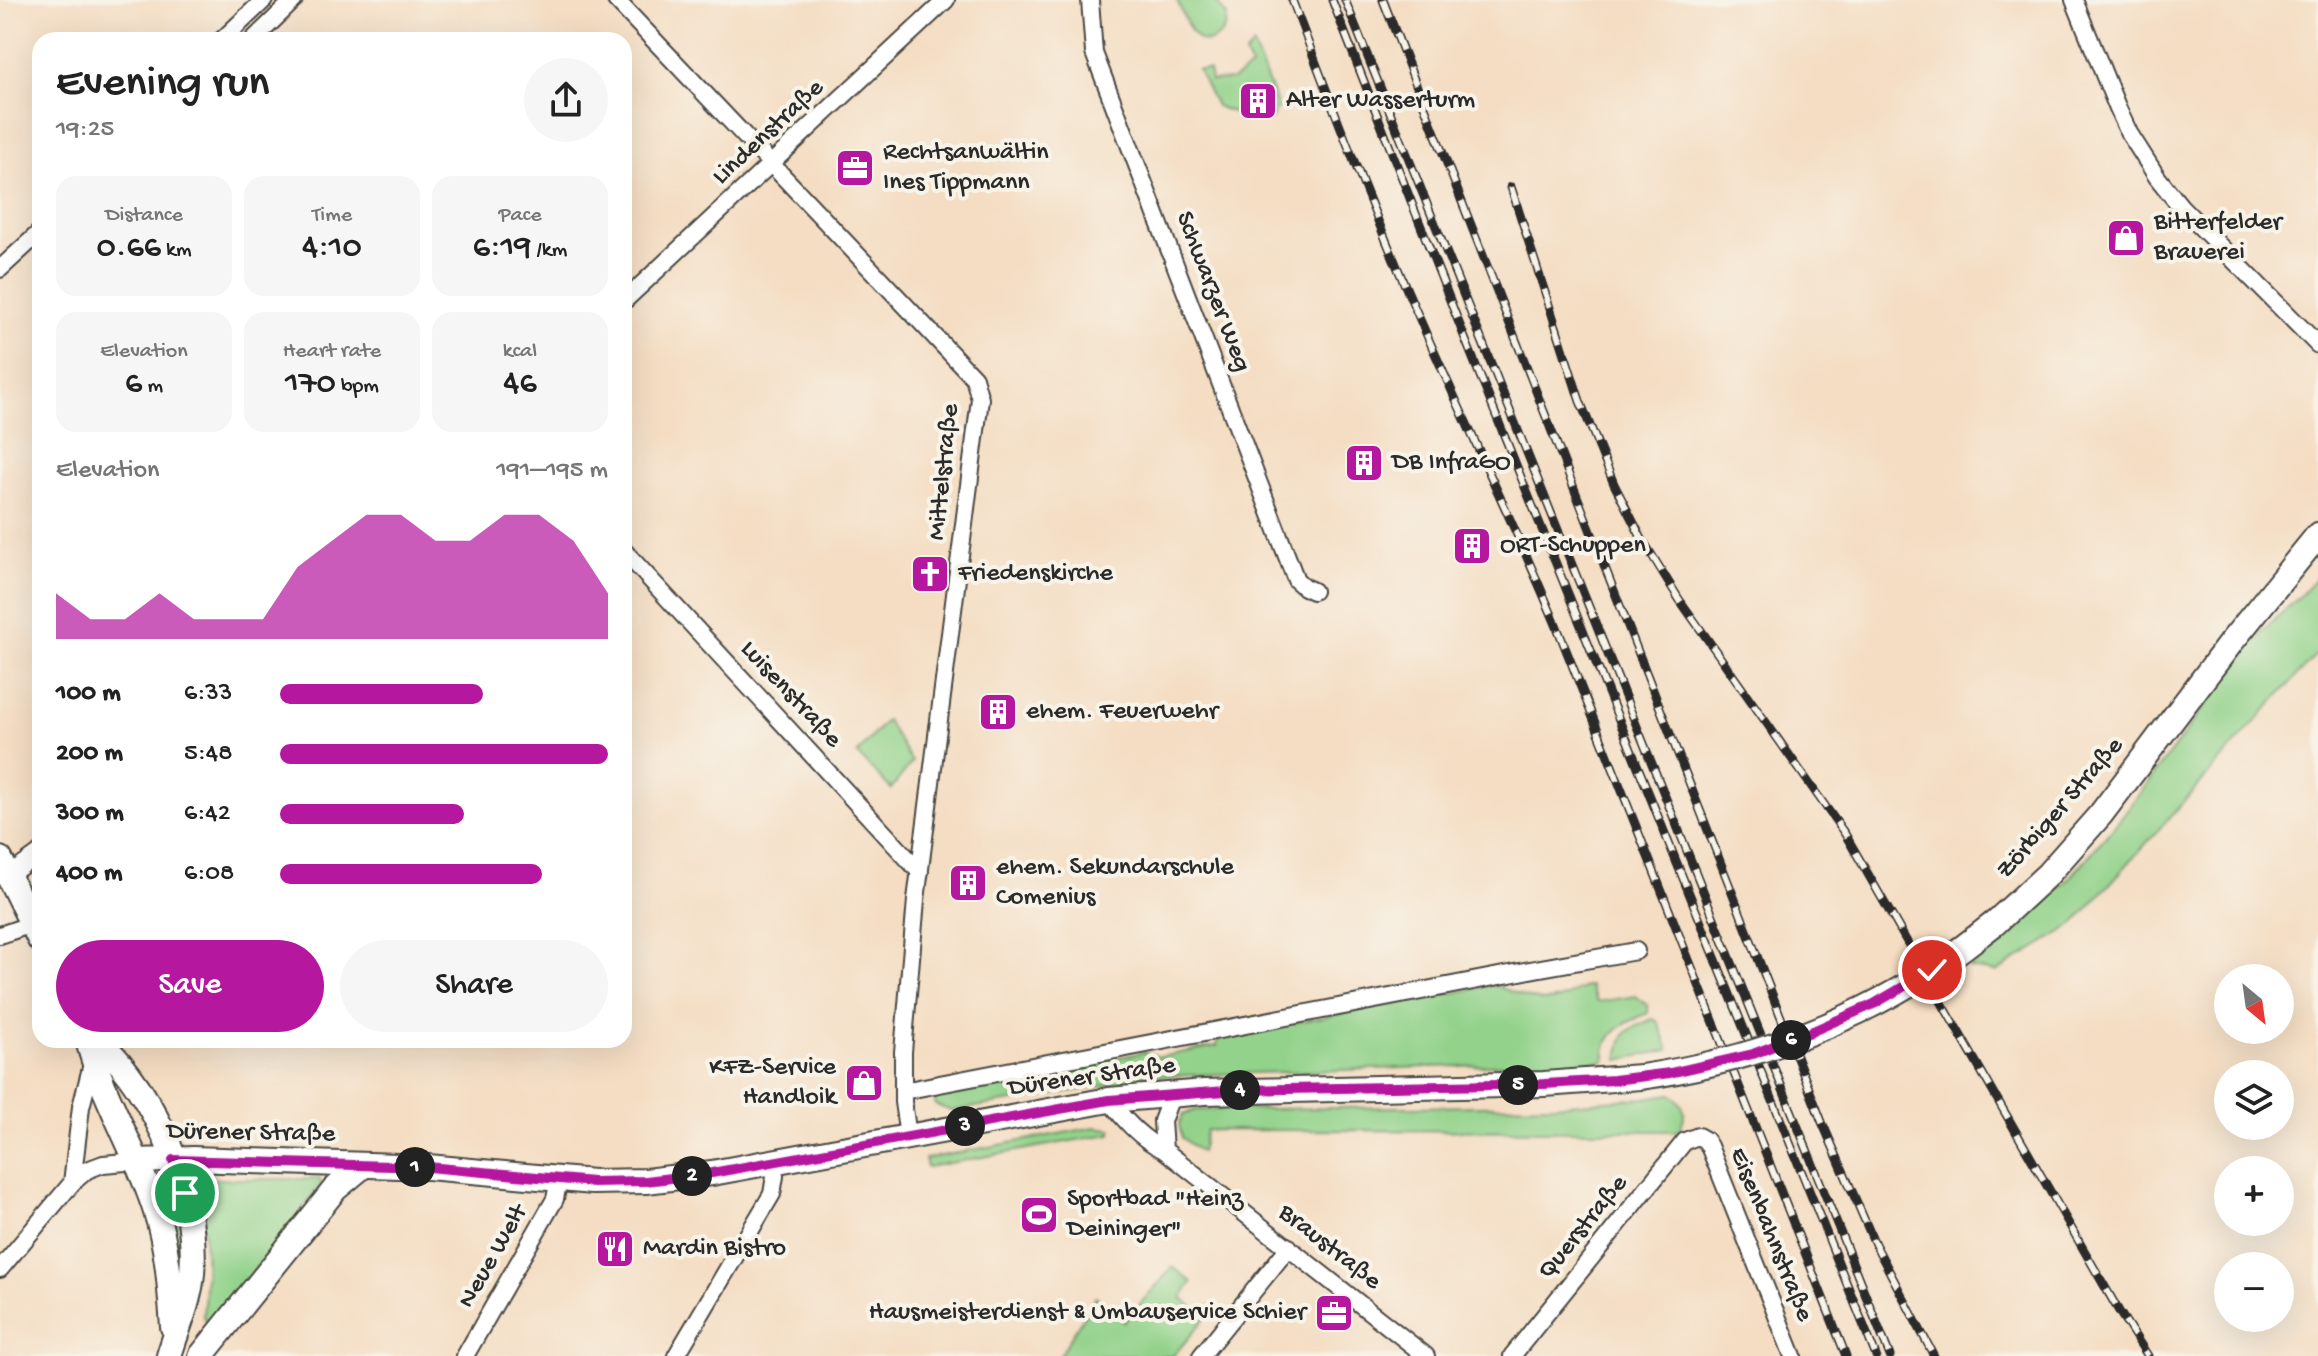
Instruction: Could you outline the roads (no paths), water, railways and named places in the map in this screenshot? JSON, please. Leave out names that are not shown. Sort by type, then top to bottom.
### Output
[{"type":"main road","name":"Zörbiger Straße","points":[[1641,1077],[1697,1068],[1753,1054],[1845,1018],[1932,970],[1995,923],[2048,874],[2101,814],[2250,617],[2318,535]]},
{"type":"main road","points":[[4,868],[32,924]]},
{"type":"main road","points":[[93,1048],[156,1209],[166,1249],[172,1347]]},
{"type":"main road","points":[[94,1048],[125,1069],[148,1106],[185,1193],[193,1247],[192,1276],[172,1347]]},
{"type":"main road","name":"Dürener Straße","points":[[137,1161],[428,1167],[559,1179],[646,1181],[772,1162],[1109,1100],[1239,1090],[1529,1085],[1641,1077]]},
{"type":"main road","name":"Dürener Straße","points":[[208,1354],[335,1189],[364,1165]]},
{"type":"street","points":[[230,32],[264,0]]},
{"type":"street","points":[[261,32],[294,0]]},
{"type":"street","name":"Mittelstraße","points":[[616,0],[974,378],[980,399],[916,900],[903,1052],[908,1136]]},
{"type":"street","name":"Lindenstraße","points":[[632,294],[946,0]]},
{"type":"street","name":"Schwarzer Weg","points":[[1090,0],[1094,53],[1296,580],[1313,591]]},
{"type":"street","points":[[2074,0],[2129,133],[2157,177],[2198,225],[2318,345]]},
{"type":"street","points":[[0,269],[32,239]]},
{"type":"street","name":"Luisenstraße","points":[[632,560],[920,872]]},
{"type":"street","points":[[4,868],[32,856]]},
{"type":"street","points":[[0,935],[32,932]]},
{"type":"street","name":"Dürener Straße","points":[[903,1091],[1636,951]]},
{"type":"street","points":[[72,1183],[81,1107],[93,1048]]},
{"type":"street","points":[[1164,1150],[1162,1121],[1172,1094]]},
{"type":"street","name":"Braustraße","points":[[1109,1100],[1132,1127],[1152,1144],[1164,1150],[1426,1356]]},
{"type":"street","name":"Querstraße","points":[[1512,1356],[1685,1141],[1698,1136]]},
{"type":"street","name":"Eisenbahnstraße","points":[[1698,1136],[1709,1146],[1793,1356]]},
{"type":"street","points":[[0,1269],[72,1183],[87,1170],[103,1164],[137,1161]]},
{"type":"street","points":[[676,1356],[772,1194],[775,1176],[772,1162]]},
{"type":"street","name":"Neue Welt","points":[[465,1356],[555,1199],[559,1179]]},
{"type":"street","points":[[1201,1356],[1289,1247]]},
{"type":"railway","points":[[1292,0],[1404,282],[1557,627],[1846,1356]]},
{"type":"railway","points":[[1332,0],[1468,346],[1876,1356]]},
{"type":"railway","points":[[1345,0],[1890,1356]]},
{"type":"railway","points":[[1383,0],[1822,1122],[1875,1244],[1934,1356]]},
{"type":"railway","points":[[1511,187],[1580,401],[1614,484],[1642,539],[1679,599],[1845,834],[2120,1313],[2148,1356]]},
{"type":"place","name":"Alter Wasserturm","points":[[1258,101]]},
{"type":"place","name":"Rechtsanwältin Ines Tippmann","points":[[855,168]]},
{"type":"place","name":"Bitterfelder Brauerei","points":[[2126,238]]},
{"type":"place","name":"DB InfraGO","points":[[1364,463]]},
{"type":"place","name":"ORT-Schuppen","points":[[1472,546]]},
{"type":"place","name":"Friedenskirche","points":[[930,574]]},
{"type":"place","name":"ehem. Feuerwehr","points":[[998,712]]},
{"type":"place","name":"ehem. Sekundarschule Comenius","points":[[968,883]]},
{"type":"place","name":"KFZ-Service Handloik","points":[[864,1083]]},
{"type":"place","name":"Sportbad \"Heinz Deininger\"","points":[[1039,1215]]},
{"type":"place","name":"Mardin Bistro","points":[[615,1249]]},
{"type":"place","name":"Hausmeisterdienst & Umbauservice Schier","points":[[1334,1313]]}]
